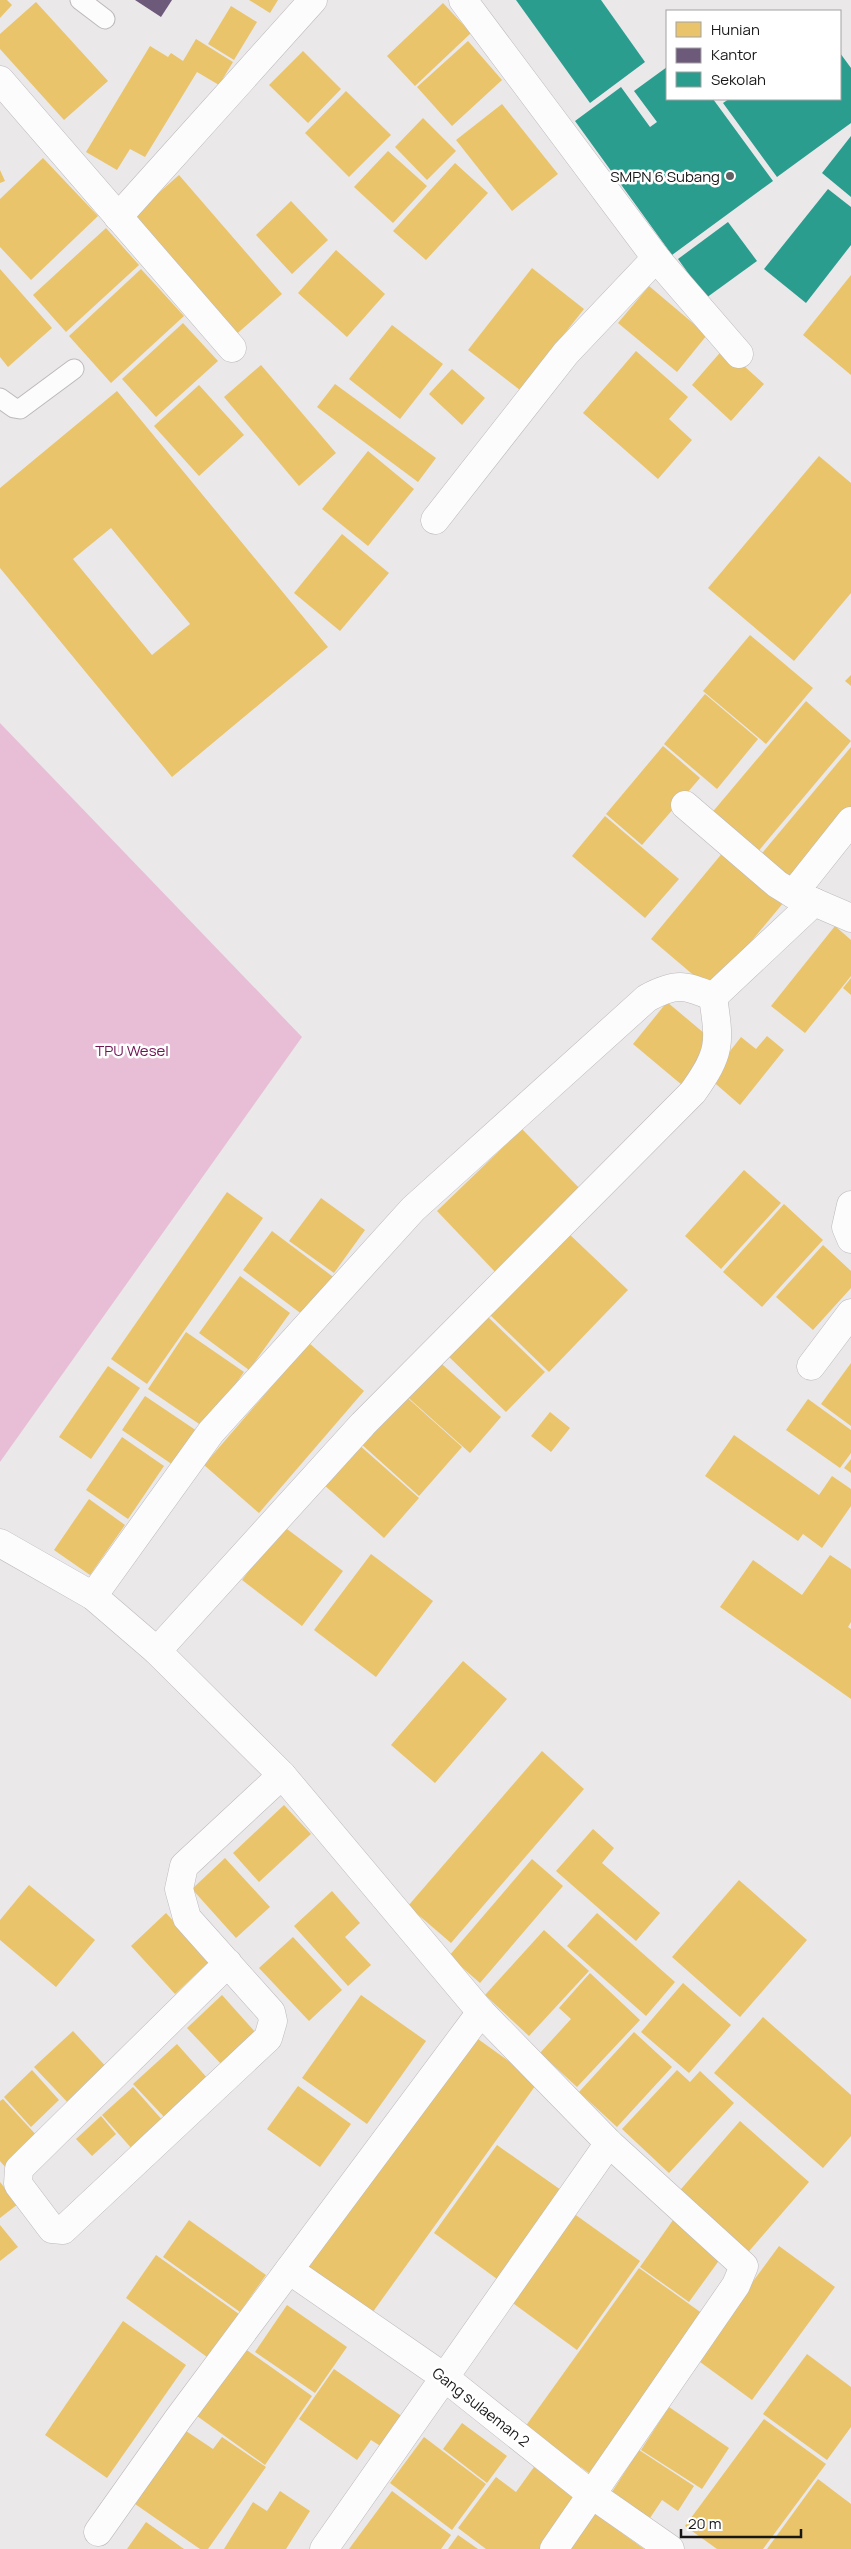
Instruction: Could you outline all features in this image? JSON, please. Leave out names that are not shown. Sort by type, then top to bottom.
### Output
[{"type":"street","points":[[118,217],[314,0]]},
{"type":"street","points":[[463,0],[656,258],[739,354]]},
{"type":"street","points":[[0,80],[232,348]]},
{"type":"street","points":[[435,520],[566,353],[656,258]]},
{"type":"street","points":[[685,805],[777,884],[851,918]]},
{"type":"street","points":[[713,997],[804,898],[851,821]]},
{"type":"street","points":[[92,1596],[211,1432],[412,1209],[647,998],[674,986],[689,986],[713,997]]},
{"type":"street","points":[[157,1650],[363,1424],[693,1092],[706,1074],[719,1038],[713,997]]},
{"type":"street","points":[[851,1205],[846,1228],[851,1240]]},
{"type":"street","points":[[811,1366],[851,1313]]},
{"type":"street","points":[[0,1543],[92,1596],[157,1650],[282,1775],[481,2012],[609,2143],[744,2266],[736,2285],[554,2549]]},
{"type":"street","points":[[228,1964],[19,2169],[18,2184],[52,2229],[63,2230],[268,2038],[274,2021],[271,2012],[187,1918],[179,1889],[184,1866],[282,1775]]},
{"type":"street","points":[[98,2532],[178,2419],[481,2012]]},
{"type":"street","points":[[324,2549],[609,2143]]},
{"type":"street","name":"Gang sulaeman 2","points":[[289,2270],[444,2377],[591,2494],[670,2549]]},
{"type":"lane","points":[[80,0],[105,19]]},
{"type":"lane","points":[[0,398],[14,408],[20,409],[74,370]]},
{"type":"green space","name":"TPU Wesel","points":[[0,723],[302,1037],[0,1462]]},
{"type":"building: Hunian","points":[[0,0],[7,0],[12,5],[0,18]]},
{"type":"building: Hunian","points":[[249,0],[278,0],[270,13]]},
{"type":"building: Hunian","points":[[36,2],[108,81],[64,120],[0,49],[0,34]]},
{"type":"building: Hunian","points":[[443,3],[471,33],[415,86],[387,56]]},
{"type":"building: Hunian","points":[[231,6],[257,22],[234,60],[208,44]]},
{"type":"building: Hunian","points":[[196,39],[233,62],[219,85],[197,72],[145,157],[130,149],[117,170],[86,152],[150,46],[168,57],[171,53],[183,61]]},
{"type":"building: Hunian","points":[[468,41],[502,80],[452,126],[417,87]]},
{"type":"building: Hunian","points":[[303,51],[341,89],[308,123],[269,85]]},
{"type":"building: Hunian","points":[[346,91],[391,135],[349,177],[305,133]]},
{"type":"building: Hunian","points":[[502,104],[558,174],[512,211],[456,140]]},
{"type":"building: Hunian","points":[[423,118],[456,151],[427,180],[395,147]]},
{"type":"building: Hunian","points":[[388,151],[427,186],[393,223],[354,187]]},
{"type":"building: Hunian","points":[[43,158],[98,216],[31,280],[0,247],[0,199]]},
{"type":"building: Hunian","points":[[455,163],[488,193],[426,260],[393,231]]},
{"type":"building: Hunian","points":[[0,170],[5,181],[0,183]]},
{"type":"building: Hunian","points":[[179,175],[282,294],[232,338],[129,219]]},
{"type":"building: Hunian","points":[[291,201],[328,240],[292,274],[256,235]]},
{"type":"building: Hunian","points":[[106,228],[139,265],[66,332],[33,295]]},
{"type":"building: Hunian","points":[[336,250],[385,294],[347,337],[298,293]]},
{"type":"building: Hunian","points":[[532,268],[584,309],[520,390],[468,350]]},
{"type":"building: Hunian","points":[[0,269],[52,328],[8,367],[0,357]]},
{"type":"building: Hunian","points":[[141,269],[184,316],[111,383],[69,336]]},
{"type":"building: Hunian","points":[[851,275],[851,375],[803,335]]},
{"type":"building: Hunian","points":[[649,286],[707,335],[677,372],[618,323]]},
{"type":"building: Hunian","points":[[183,323],[218,361],[156,417],[122,379]]},
{"type":"building: Hunian","points":[[392,325],[443,364],[400,419],[349,379]]},
{"type":"building: Hunian","points":[[724,348],[764,384],[731,421],[692,385]]},
{"type":"building: Hunian","points":[[636,351],[688,397],[669,419],[692,440],[658,479],[583,413]]},
{"type":"building: Hunian","points":[[261,365],[336,453],[299,486],[224,397]]},
{"type":"building: Hunian","points":[[452,369],[485,398],[462,425],[429,394]]},
{"type":"building: Hunian","points":[[335,384],[436,458],[418,482],[317,407]]},
{"type":"building: Hunian","points":[[199,385],[244,435],[199,476],[154,426]]},
{"type":"building: Hunian","points":[[117,391],[328,647],[172,777],[0,568],[0,488]],"holes":[[[111,528],[190,624],[152,655],[73,559]]]},
{"type":"building: Hunian","points":[[368,451],[414,489],[368,546],[322,509]]},
{"type":"building: Hunian","points":[[819,456],[851,483],[851,593],[794,661],[708,588]]},
{"type":"building: Hunian","points":[[342,534],[389,573],[340,631],[294,593]]},
{"type":"building: Hunian","points":[[750,635],[813,688],[766,744],[703,691]]},
{"type":"building: Hunian","points":[[851,675],[851,686],[845,681]]},
{"type":"building: Hunian","points":[[705,694],[758,739],[717,789],[664,744]]},
{"type":"building: Hunian","points":[[806,701],[851,741],[756,854],[710,815]]},
{"type":"building: Hunian","points":[[663,746],[700,778],[642,845],[606,814]]},
{"type":"building: Hunian","points":[[851,747],[851,810],[789,884],[758,858]]},
{"type":"building: Hunian","points":[[605,816],[679,879],[645,918],[572,856]]},
{"type":"building: Hunian","points":[[724,851],[784,902],[711,990],[651,939]]},
{"type":"building: Hunian","points":[[835,926],[851,940],[851,976],[805,1033],[771,1006]]},
{"type":"building: Hunian","points":[[851,978],[851,995],[843,988]]},
{"type":"building: Hunian","points":[[667,1002],[717,1044],[682,1085],[633,1044]]},
{"type":"building: Hunian","points":[[767,1036],[784,1050],[740,1105],[709,1078],[741,1037],[756,1049]]},
{"type":"building: Hunian","points":[[522,1129],[584,1193],[499,1276],[437,1211]]},
{"type":"building: Hunian","points":[[744,1170],[781,1203],[721,1269],[685,1236]]},
{"type":"building: Hunian","points":[[227,1192],[263,1218],[147,1384],[111,1359]]},
{"type":"building: Hunian","points":[[321,1198],[365,1230],[334,1273],[289,1241]]},
{"type":"building: Hunian","points":[[784,1204],[823,1240],[762,1307],[723,1272]]},
{"type":"building: Hunian","points":[[272,1231],[336,1279],[307,1318],[243,1270]]},
{"type":"building: Hunian","points":[[567,1232],[628,1290],[549,1372],[489,1314]]},
{"type":"building: Hunian","points":[[823,1245],[851,1271],[851,1288],[813,1330],[776,1297]]},
{"type":"building: Hunian","points":[[240,1276],[290,1313],[249,1370],[199,1333]]},
{"type":"building: Hunian","points":[[485,1314],[545,1372],[506,1412],[446,1354]]},
{"type":"building: Hunian","points":[[186,1332],[244,1372],[205,1428],[148,1389]]},
{"type":"building: Hunian","points":[[309,1343],[364,1391],[259,1513],[204,1465]]},
{"type":"building: Hunian","points":[[434,1357],[501,1417],[470,1453],[403,1393]]},
{"type":"building: Hunian","points":[[851,1363],[851,1426],[821,1404]]},
{"type":"building: Hunian","points":[[108,1366],[140,1388],[91,1459],[59,1437]]},
{"type":"building: Hunian","points":[[402,1393],[462,1447],[419,1496],[359,1442]]},
{"type":"building: Hunian","points":[[145,1396],[197,1431],[173,1465],[122,1430]]},
{"type":"building: Hunian","points":[[808,1399],[851,1430],[851,1453],[840,1468],[786,1430]]},
{"type":"building: Hunian","points":[[550,1412],[570,1428],[551,1452],[531,1436]]},
{"type":"building: Hunian","points":[[734,1435],[819,1495],[832,1476],[851,1489],[851,1506],[822,1548],[803,1534],[798,1541],[705,1476]]},
{"type":"building: Hunian","points":[[122,1437],[164,1466],[128,1519],[86,1490]]},
{"type":"building: Hunian","points":[[358,1444],[419,1498],[384,1538],[323,1484]]},
{"type":"building: Hunian","points":[[851,1459],[851,1473],[844,1468]]},
{"type":"building: Hunian","points":[[89,1499],[125,1525],[90,1575],[54,1550]]},
{"type":"building: Hunian","points":[[283,1526],[343,1571],[302,1626],[242,1580]]},
{"type":"building: Hunian","points":[[371,1554],[433,1601],[376,1677],[314,1630]]},
{"type":"building: Hunian","points":[[830,1555],[851,1569],[851,1622],[848,1627],[851,1629],[851,1699],[720,1607],[753,1560],[802,1595]]},
{"type":"building: Hunian","points":[[463,1661],[507,1699],[435,1783],[391,1745]]},
{"type":"building: Hunian","points":[[542,1751],[584,1789],[451,1943],[408,1906]]},
{"type":"building: Hunian","points":[[284,1805],[311,1834],[259,1882],[233,1853]]},
{"type":"building: Hunian","points":[[593,1829],[614,1848],[602,1863],[660,1913],[636,1941],[556,1871]]},
{"type":"building: Hunian","points":[[225,1858],[270,1907],[236,1938],[192,1889]]},
{"type":"building: Hunian","points":[[532,1859],[563,1886],[480,1983],[449,1956]]},
{"type":"building: Hunian","points":[[739,1880],[807,1940],[740,2017],[672,1957]]},
{"type":"building: Hunian","points":[[29,1885],[95,1940],[56,1987],[0,1940],[0,1920]]},
{"type":"building: Hunian","points":[[332,1891],[360,1923],[345,1937],[371,1965],[348,1986],[294,1926]]},
{"type":"building: Hunian","points":[[166,1913],[210,1961],[175,1994],[131,1946]]},
{"type":"building: Hunian","points":[[597,1913],[675,1982],[646,2016],[567,1946]]},
{"type":"building: Hunian","points":[[544,1930],[589,1971],[529,2036],[485,1995]]},
{"type":"building: Hunian","points":[[293,1937],[342,1990],[309,2021],[259,1968]]},
{"type":"building: Hunian","points":[[590,1973],[640,2020],[577,2087],[540,2053],[571,2019],[559,2008]]},
{"type":"building: Hunian","points":[[683,1983],[731,2025],[689,2073],[641,2032]]},
{"type":"building: Hunian","points":[[222,1995],[256,2033],[222,2065],[187,2028]]},
{"type":"building: Hunian","points":[[361,1995],[426,2041],[367,2124],[302,2078]]},
{"type":"building: Hunian","points":[[763,2017],[851,2095],[851,2136],[823,2168],[714,2073]]},
{"type":"building: Hunian","points":[[73,2031],[110,2071],[72,2107],[34,2067]]},
{"type":"building: Hunian","points":[[634,2032],[672,2067],[617,2127],[579,2092]]},
{"type":"building: Hunian","points":[[471,2034],[538,2082],[370,2316],[304,2269]]},
{"type":"building: Hunian","points":[[177,2044],[209,2080],[166,2119],[133,2084]]},
{"type":"building: Hunian","points":[[32,2070],[59,2100],[31,2127],[4,2097]]},
{"type":"building: Hunian","points":[[677,2070],[690,2082],[700,2071],[734,2103],[669,2173],[622,2129]]},
{"type":"building: Hunian","points":[[298,2086],[351,2124],[320,2167],[267,2129]]},
{"type":"building: Hunian","points":[[133,2087],[164,2122],[133,2150],[102,2115]]},
{"type":"building: Hunian","points":[[3,2099],[39,2138],[6,2168],[0,2161],[0,2101]]},
{"type":"building: Hunian","points":[[101,2116],[116,2134],[92,2156],[76,2139]]},
{"type":"building: Hunian","points":[[740,2121],[809,2182],[744,2257],[675,2196]]},
{"type":"building: Hunian","points":[[497,2145],[561,2190],[497,2279],[434,2233]]},
{"type":"building: Hunian","points":[[0,2182],[18,2204],[0,2218]]},
{"type":"building: Hunian","points":[[573,2213],[640,2261],[577,2350],[510,2301]]},
{"type":"building: Hunian","points":[[189,2220],[266,2275],[240,2312],[163,2257]]},
{"type":"building: Hunian","points":[[673,2220],[723,2255],[689,2302],[640,2267]]},
{"type":"building: Hunian","points":[[0,2225],[18,2247],[0,2261]]},
{"type":"building: Hunian","points":[[779,2246],[835,2287],[752,2400],[696,2359]]},
{"type":"building: Hunian","points":[[156,2255],[239,2314],[207,2357],[126,2298]]},
{"type":"building: Hunian","points":[[639,2268],[703,2314],[589,2473],[525,2427]]},
{"type":"building: Hunian","points":[[287,2305],[347,2347],[315,2393],[255,2352]]},
{"type":"building: Hunian","points":[[123,2321],[186,2365],[107,2478],[45,2435]]},
{"type":"building: Hunian","points":[[244,2348],[312,2396],[265,2465],[197,2416]]},
{"type":"building: Hunian","points":[[807,2354],[851,2387],[851,2427],[827,2460],[763,2414]]},
{"type":"building: Hunian","points":[[334,2369],[403,2417],[382,2447],[371,2440],[357,2460],[299,2419]]},
{"type":"building: Hunian","points":[[669,2407],[729,2448],[702,2489],[641,2450]]},
{"type":"building: Hunian","points":[[764,2419],[826,2464],[763,2549],[717,2549],[685,2526]]},
{"type":"building: Hunian","points":[[462,2423],[507,2456],[487,2483],[443,2449]]},
{"type":"building: Hunian","points":[[186,2431],[213,2449],[222,2437],[266,2467],[208,2549],[200,2549],[135,2504]]},
{"type":"building: Hunian","points":[[424,2437],[486,2484],[452,2530],[390,2483]]},
{"type":"building: Hunian","points":[[639,2450],[694,2486],[678,2511],[662,2500],[648,2521],[610,2495]]},
{"type":"building: Hunian","points":[[534,2467],[577,2500],[541,2549],[486,2549],[458,2528],[496,2477],[516,2492]]},
{"type":"building: Hunian","points":[[818,2479],[851,2504],[851,2549],[767,2549]]},
{"type":"building: Hunian","points":[[280,2491],[310,2511],[286,2549],[224,2549],[253,2502],[267,2511]]},
{"type":"building: Hunian","points":[[392,2491],[451,2535],[441,2549],[349,2549]]},
{"type":"building: Hunian","points":[[593,2512],[644,2549],[566,2549]]},
{"type":"building: Hunian","points":[[146,2522],[184,2549],[127,2549]]},
{"type":"building: Hunian","points":[[458,2535],[478,2549],[448,2549]]},
{"type":"building: Kantor","points":[[135,0],[172,0],[161,17]]},
{"type":"building: Sekolah","points":[[516,0],[601,0],[645,62],[590,103]]},
{"type":"building: Sekolah","points":[[841,54],[851,68],[851,123],[777,177],[723,103],[728,100],[841,100]]},
{"type":"building: Sekolah","points":[[666,68],[666,100],[714,100],[773,181],[672,255],[575,121],[621,87],[650,127],[657,122],[634,91]]},
{"type":"building: Sekolah","points":[[851,136],[851,197],[822,173]]},
{"type":"building: Sekolah","points":[[828,189],[851,207],[851,245],[806,303],[764,269]]},
{"type":"building: Sekolah","points":[[728,222],[757,261],[706,298],[678,259]]},
{"type":"place","name":"SMPN 6 Subang","points":[[730,176]]}]
